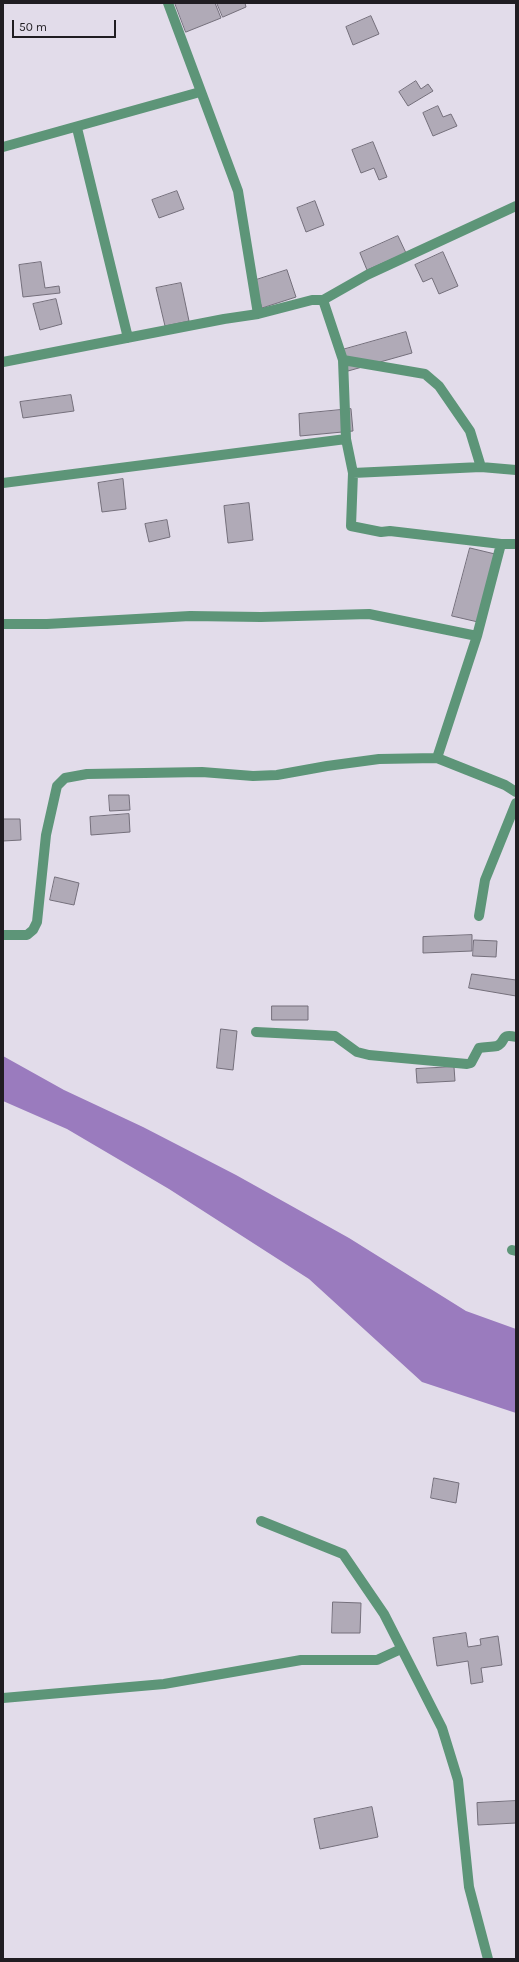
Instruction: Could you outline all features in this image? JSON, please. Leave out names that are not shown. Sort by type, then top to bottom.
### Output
[{"type":"street","points":[[168,3],[200,92],[206,100],[238,191],[258,314]]},
{"type":"street","points":[[3,147],[77,128],[200,92]]},
{"type":"street","points":[[77,128],[128,338]]},
{"type":"street","points":[[3,362],[224,319],[258,314],[312,300],[323,300],[367,275],[516,206]]},
{"type":"street","points":[[323,300],[343,360],[346,438],[353,473],[351,526],[380,532],[390,531],[501,544],[516,544]]},
{"type":"street","points":[[343,360],[425,374],[439,386],[470,431],[481,467]]},
{"type":"street","points":[[3,483],[346,438]]},
{"type":"street","points":[[353,473],[481,467],[516,470]]},
{"type":"street","points":[[437,758],[477,636],[501,544]]},
{"type":"street","points":[[3,624],[47,624],[190,616],[369,614],[477,636]]},
{"type":"street","points":[[3,934],[27,935],[33,930],[37,922],[46,835],[57,786],[65,778],[87,774],[202,772],[253,776],[277,775],[379,759],[437,758],[505,785],[516,792]]},
{"type":"street","points":[[479,916],[485,880],[516,802]]},
{"type":"street","points":[[256,1032],[335,1036],[357,1052],[369,1055],[467,1064],[472,1063],[479,1048],[496,1046],[504,1037],[508,1035],[516,1037]]},
{"type":"street","points":[[261,1521],[342,1554],[384,1614],[442,1728],[458,1780],[469,1887],[488,1959]]},
{"type":"street","points":[[3,1698],[164,1684],[301,1660],[377,1660],[401,1649]]},
{"type":"shaded area","points":[[3,1056],[64,1090],[143,1127],[236,1175],[349,1238],[466,1311],[516,1329],[516,1413],[422,1382],[309,1279],[169,1189],[67,1129],[3,1101]]},
{"type":"building","points":[[175,3],[215,3],[221,18],[186,32]]},
{"type":"building","points":[[217,3],[245,3],[246,7],[223,17]]},
{"type":"building","points":[[371,16],[379,34],[353,45],[346,27]]},
{"type":"building","points":[[416,81],[421,89],[428,84],[433,91],[408,106],[399,92]]},
{"type":"building","points":[[438,106],[443,117],[451,114],[457,126],[433,136],[423,113]]},
{"type":"building","points":[[373,142],[387,177],[379,180],[374,168],[361,173],[352,150]]},
{"type":"building","points":[[177,191],[184,209],[159,218],[152,200]]},
{"type":"building","points":[[315,201],[324,225],[306,232],[297,208]]},
{"type":"building","points":[[398,236],[406,253],[367,270],[360,253]]},
{"type":"building","points":[[443,252],[458,286],[439,294],[432,278],[423,282],[415,265]]},
{"type":"building","points":[[41,262],[45,288],[59,286],[60,293],[23,297],[19,265]]},
{"type":"building","points":[[287,270],[296,297],[262,308],[253,281]]},
{"type":"building","points":[[181,283],[189,321],[165,326],[156,288]]},
{"type":"building","points":[[56,299],[62,324],[40,330],[33,304]]},
{"type":"building","points":[[406,332],[412,353],[348,371],[342,350]]},
{"type":"building","points":[[71,395],[74,411],[23,418],[20,402]]},
{"type":"building","points":[[351,409],[353,431],[300,436],[299,414]]},
{"type":"building","points":[[123,479],[126,509],[102,512],[98,483]]},
{"type":"building","points":[[249,503],[253,540],[228,543],[224,506]]},
{"type":"building","points":[[167,520],[170,537],[149,542],[145,524]]},
{"type":"building","points":[[470,548],[495,554],[478,622],[452,616]]},
{"type":"building","points":[[109,795],[129,795],[130,810],[110,811]]},
{"type":"building","points":[[129,814],[130,832],[91,835],[90,817]]},
{"type":"building","points":[[3,819],[20,819],[21,840],[3,841]]},
{"type":"building","points":[[55,877],[79,883],[74,905],[50,900]]},
{"type":"building","points":[[472,935],[472,951],[423,953],[423,937]]},
{"type":"building","points":[[474,940],[497,941],[496,957],[473,956]]},
{"type":"building","points":[[472,974],[516,980],[516,996],[469,988]]},
{"type":"building","points":[[272,1006],[308,1006],[308,1020],[272,1020]]},
{"type":"building","points":[[221,1029],[237,1031],[233,1070],[217,1068]]},
{"type":"building","points":[[454,1067],[455,1081],[417,1083],[416,1069]]},
{"type":"building","points":[[434,1478],[459,1483],[456,1503],[431,1498]]},
{"type":"building","points":[[333,1602],[361,1603],[360,1633],[332,1633]]},
{"type":"building","points":[[466,1633],[468,1647],[481,1645],[480,1639],[498,1636],[502,1665],[481,1668],[483,1682],[471,1684],[468,1661],[437,1666],[433,1638]]},
{"type":"building","points":[[516,1801],[516,1823],[478,1825],[477,1803]]},
{"type":"building","points":[[372,1807],[378,1837],[320,1849],[314,1819]]}]
